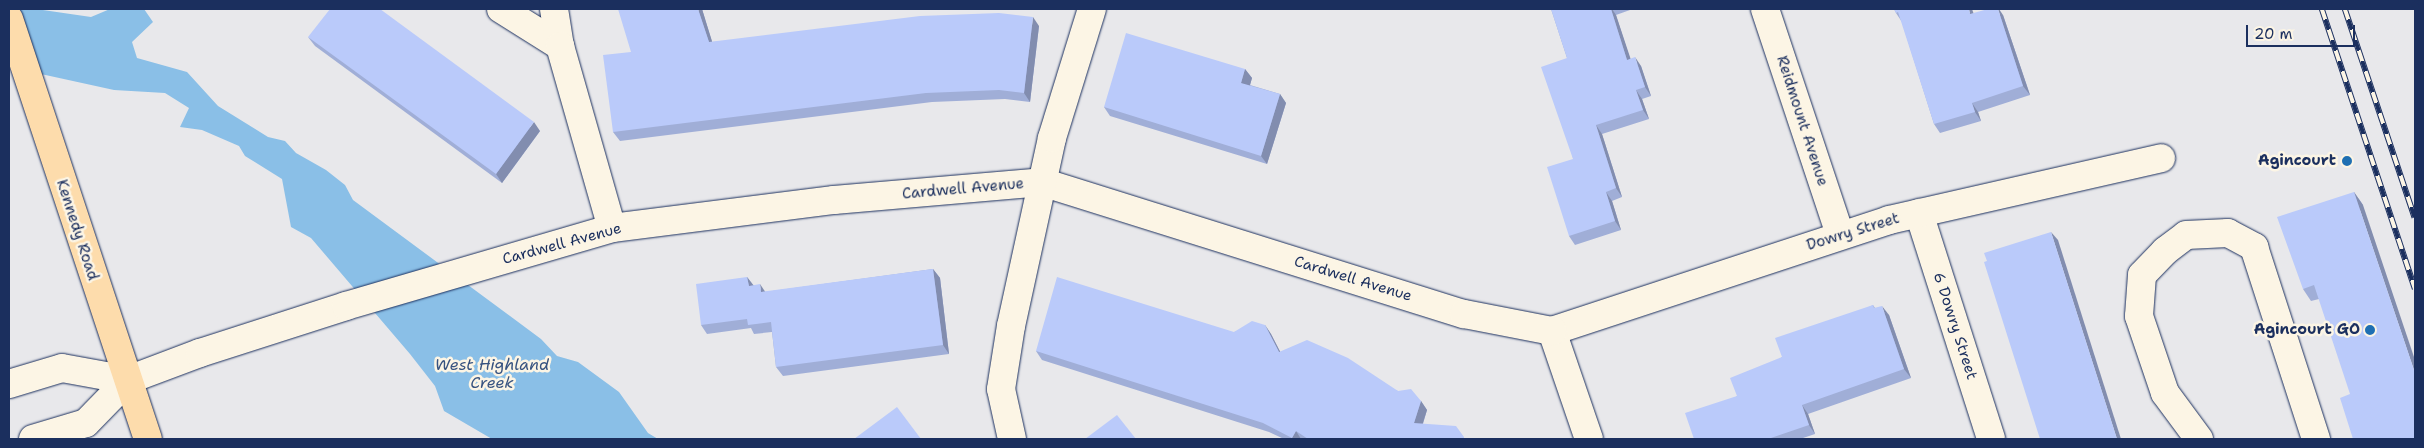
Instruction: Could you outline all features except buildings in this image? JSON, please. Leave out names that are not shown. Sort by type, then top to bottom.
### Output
[{"type":"main road","name":"Kennedy Road","points":[[9,19],[148,439]]},
{"type":"street","points":[[501,9],[560,46]]},
{"type":"street","points":[[554,9],[560,46],[612,228]]},
{"type":"street","points":[[1042,182],[1092,9]]},
{"type":"street","name":"Reidmount Avenue","points":[[1765,9],[1840,234]]},
{"type":"street","name":"Dowry Street","points":[[1552,331],[1840,234],[1919,213],[2161,158]]},
{"type":"street","name":"Cardwell Avenue","points":[[1012,439],[1001,389],[1011,326],[1042,182]]},
{"type":"street","name":"Cardwell Avenue","points":[[128,380],[200,353],[346,306],[612,228],[834,200],[1042,182],[1464,314],[1552,331]]},
{"type":"street","name":"6 Dowry Street","points":[[1919,213],[1991,439]]},
{"type":"street","points":[[2199,439],[2164,393],[2139,316],[2142,275],[2165,251],[2186,235],[2228,233],[2254,247],[2316,439]]},
{"type":"street","points":[[1552,331],[1589,439]]},
{"type":"street","points":[[9,384],[62,368],[128,380]]},
{"type":"street","points":[[33,439],[86,423],[128,380]]},
{"type":"water","name":"West Highland Creek","points":[[9,9],[36,9],[91,17],[110,9],[144,9],[153,22],[132,42],[137,58],[187,72],[218,106],[268,137],[285,141],[296,153],[326,170],[345,185],[353,200],[541,339],[557,356],[578,362],[619,392],[648,433],[658,439],[492,439],[444,411],[435,386],[410,354],[311,238],[291,227],[282,179],[245,156],[239,146],[202,130],[180,127],[189,108],[165,93],[114,90],[9,67]]},
{"type":"railway","points":[[2322,9],[2415,289]]},
{"type":"railway","points":[[2345,9],[2415,218]]},
{"type":"place","name":"Agincourt","points":[[2347,161]]},
{"type":"place","name":"Agincourt GO","points":[[2370,330]]}]
